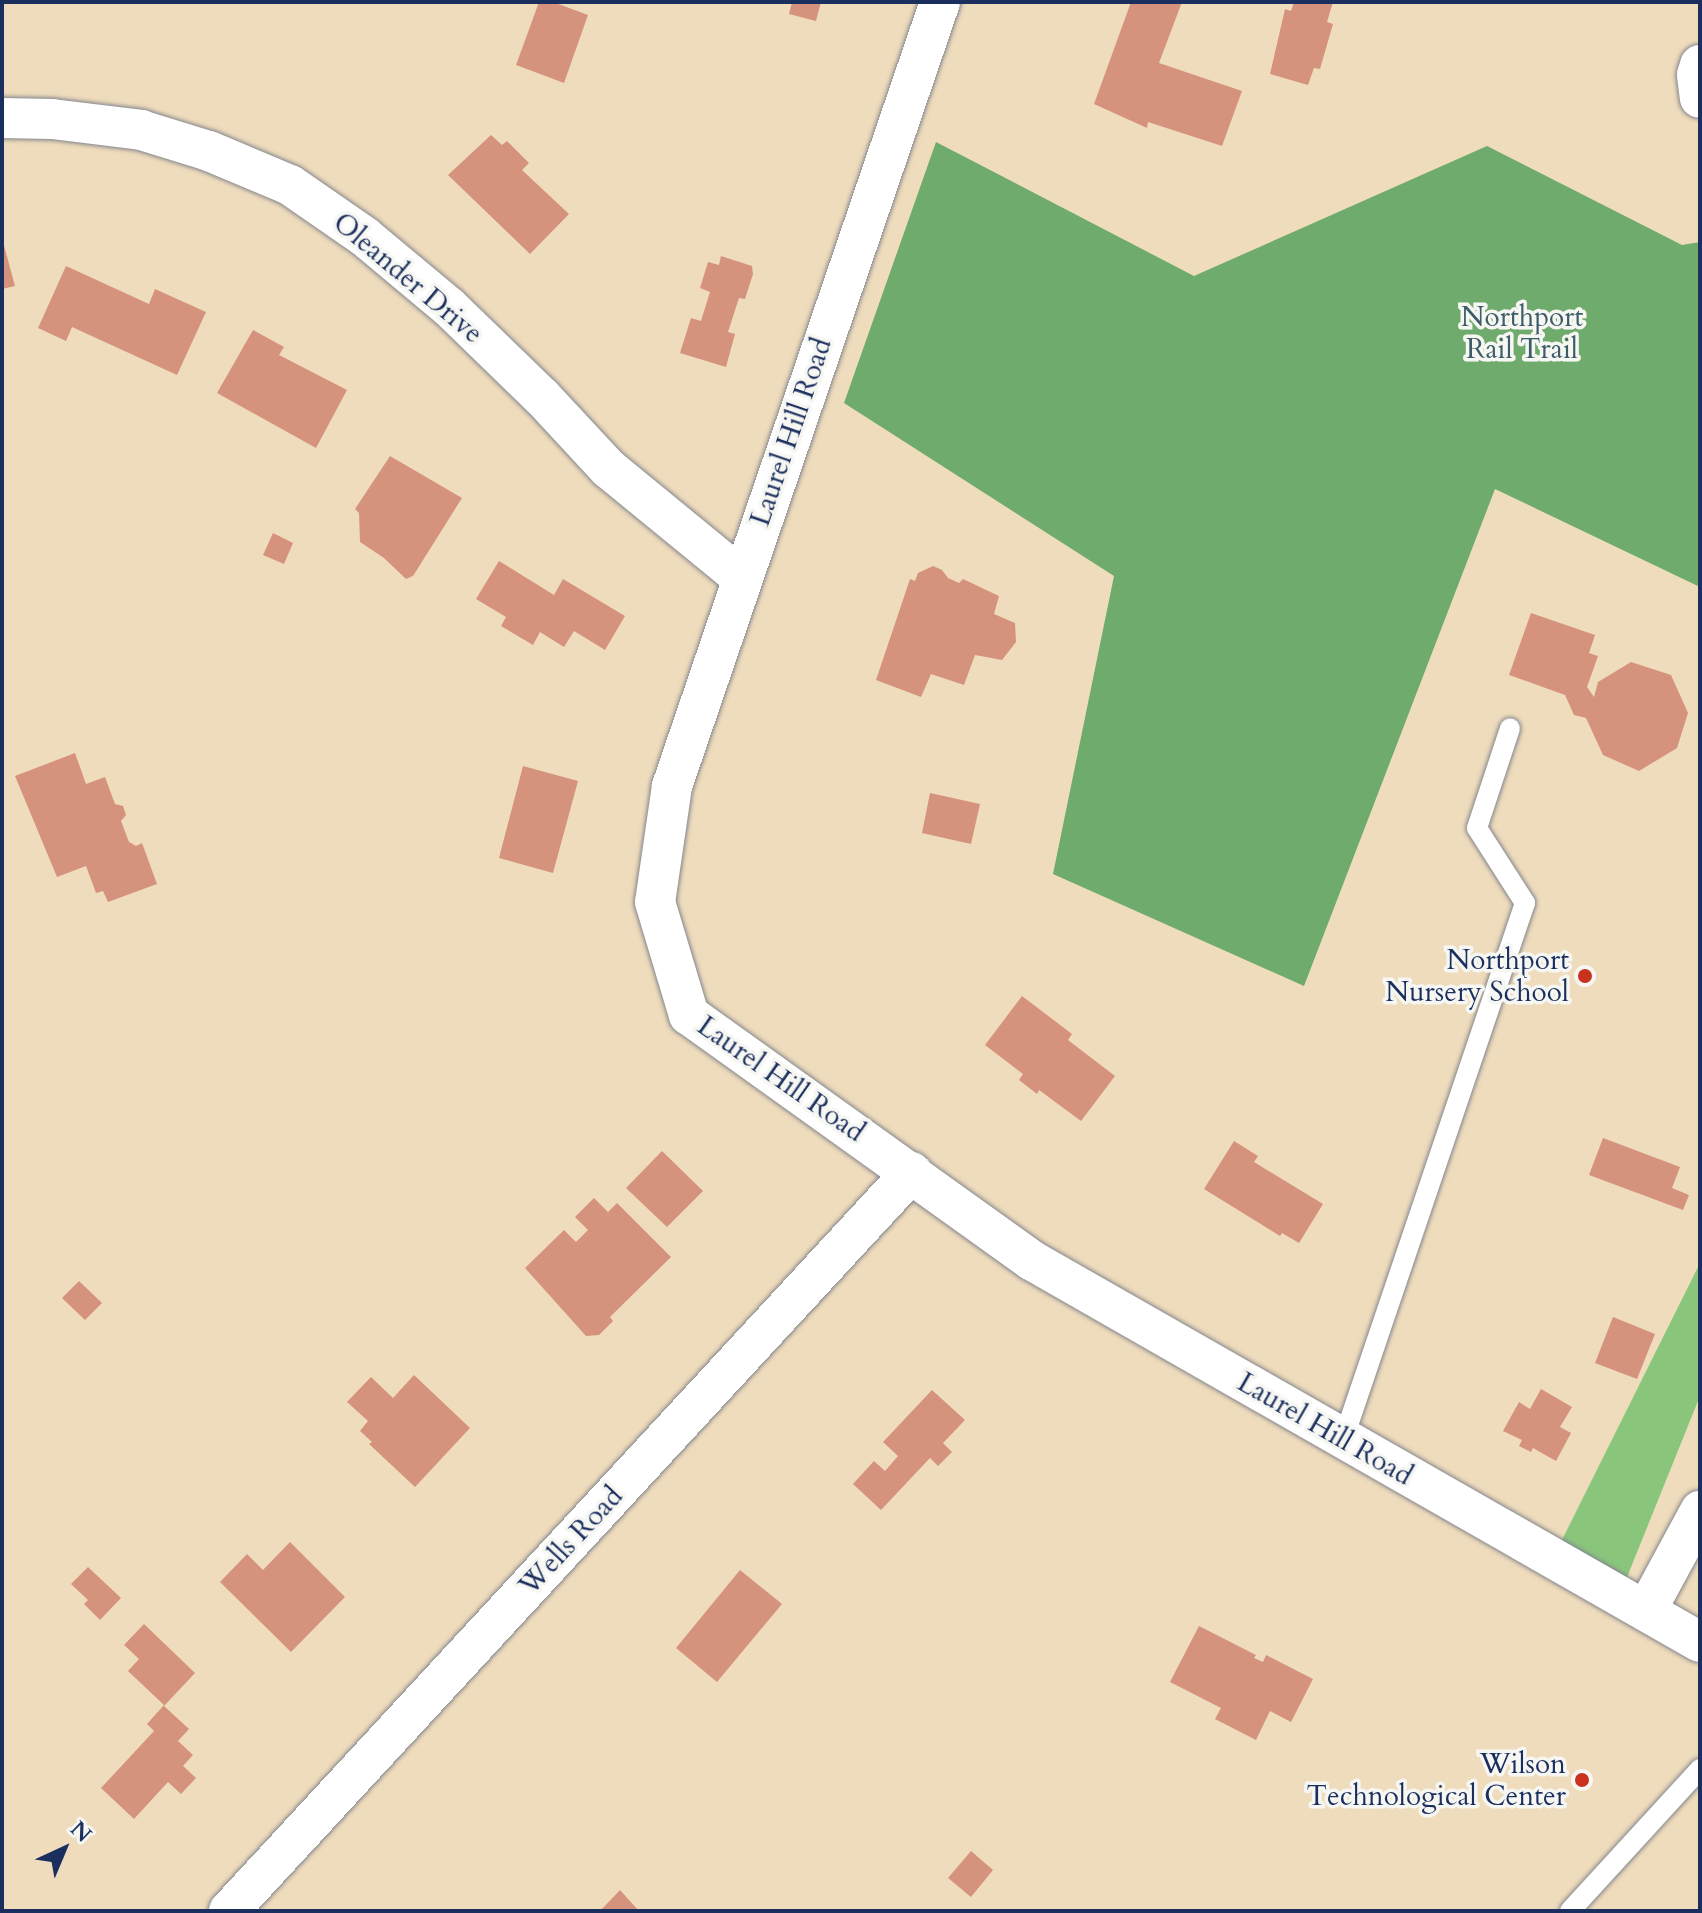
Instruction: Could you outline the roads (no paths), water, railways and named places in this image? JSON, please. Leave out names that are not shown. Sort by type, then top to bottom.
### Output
[{"type":"street","name":"Laurel Hill Road","points":[[940,2],[672,786],[655,902],[689,1015],[1031,1260],[1700,1642]]},
{"type":"street","points":[[1700,65],[1697,75],[1700,98]]},
{"type":"street","name":"Oleander Drive","points":[[2,118],[52,119],[141,130],[209,151],[290,185],[365,237],[449,307],[542,397],[609,469],[742,578]]},
{"type":"street","name":"Wells Road","points":[[229,1911],[912,1172]]},
{"type":"street","points":[[1646,1611],[1700,1511]]},
{"type":"lane","points":[[1343,1440],[1525,903],[1477,828],[1510,728]]},
{"type":"lane","points":[[1570,1911],[1700,1769]]},
{"type":"place","name":"Northport Nursery School","points":[[1585,976]]},
{"type":"place","name":"Wilson Technological Center","points":[[1582,1780]]},
{"type":"park label","name":"Northport Rail Trail","points":[[1522,333]]}]
